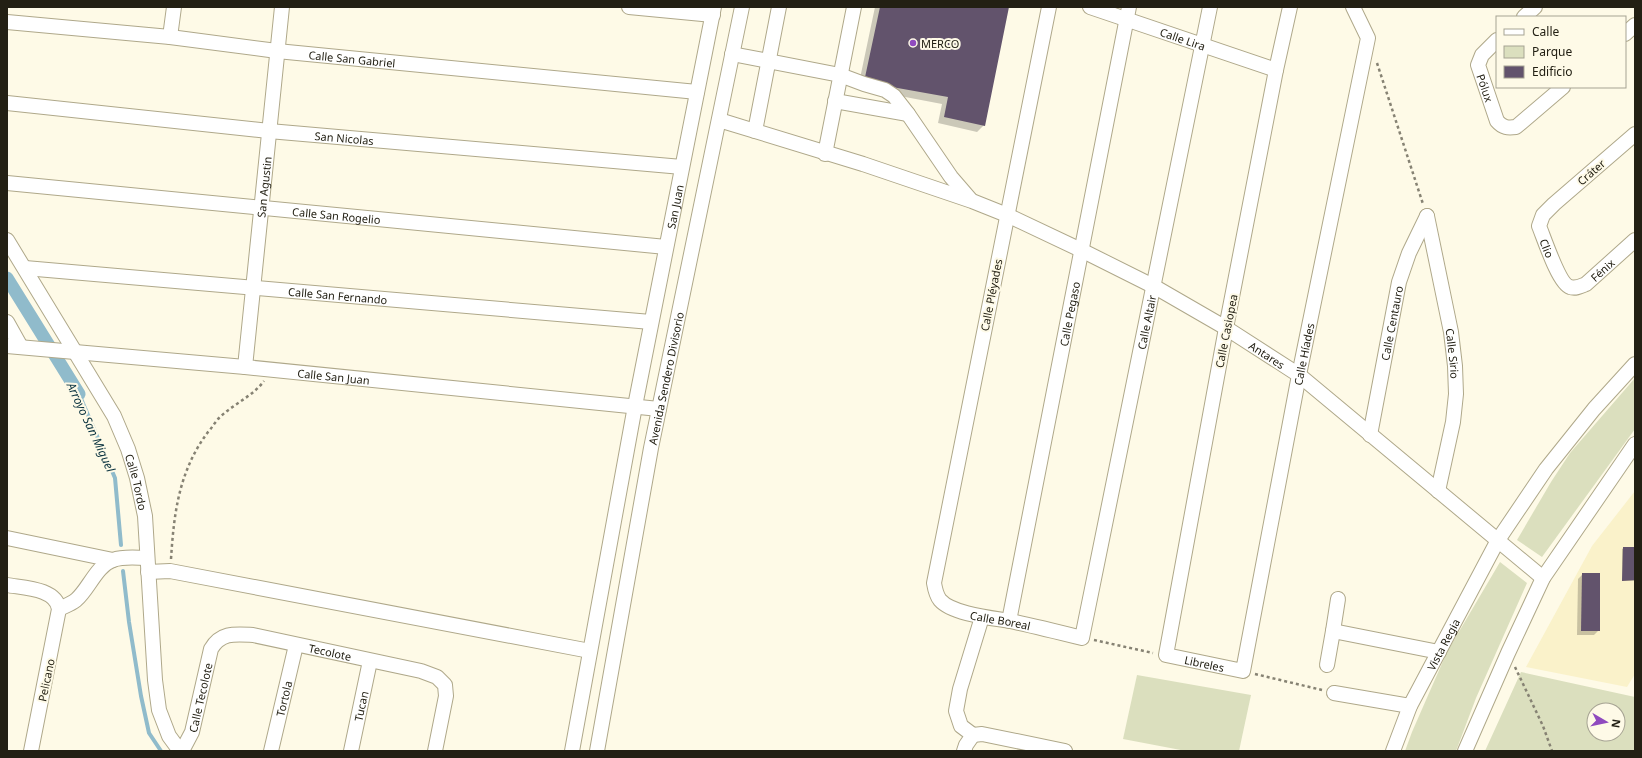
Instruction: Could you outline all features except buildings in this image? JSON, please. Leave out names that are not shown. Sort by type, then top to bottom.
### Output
[{"type":"street","points":[[170,37],[174,7]]},
{"type":"street","name":"San Agustin","points":[[245,367],[282,7]]},
{"type":"street","points":[[629,7],[713,11]]},
{"type":"street","name":"Avenida Sendero Divisorio","points":[[597,751],[659,408],[742,7]]},
{"type":"street","points":[[756,131],[779,7]]},
{"type":"street","points":[[825,154],[854,7]]},
{"type":"street","name":"Calle Pléyades","points":[[934,583],[1049,7]]},
{"type":"street","name":"Calle Lira","points":[[1090,7],[1128,13],[1202,44],[1276,70]]},
{"type":"street","name":"Calle Altair","points":[[1082,638],[1155,287],[1210,7]]},
{"type":"street","name":"Calle Casiopea","points":[[1166,655],[1226,328],[1276,70],[1290,7]]},
{"type":"street","name":"Calle Híades","points":[[1243,671],[1299,375],[1368,38],[1353,7]]},
{"type":"street","points":[[1525,16],[1536,7]]},
{"type":"street","name":"San Juan","points":[[635,406],[713,11]]},
{"type":"street","name":"Calle Pegaso","points":[[1009,621],[1128,13]]},
{"type":"street","name":"Calle San Gabriel","points":[[7,22],[170,37],[277,51],[697,92]]},
{"type":"street","points":[[1626,33],[1635,25]]},
{"type":"street","name":"Pólux","points":[[1492,45],[1482,55],[1478,65],[1497,121],[1502,127],[1516,127],[1562,88]]},
{"type":"street","points":[[732,54],[840,75],[885,90],[894,96],[908,114],[950,177],[972,201]]},
{"type":"street","points":[[835,101],[908,114]]},
{"type":"street","name":"San Nicolas","points":[[7,103],[269,131],[682,167]]},
{"type":"street","name":"Antares","points":[[719,120],[825,154],[863,164],[972,201],[1007,215],[1155,287],[1226,328],[1299,375],[1498,540]]},
{"type":"street","name":"Cráter","points":[[1546,211],[1635,134]]},
{"type":"street","name":"Calle San Rogelio","points":[[7,183],[666,247]]},
{"type":"street","name":"Clio","points":[[1546,211],[1538,226],[1561,280],[1566,284]]},
{"type":"street","name":"Calle Centauro","points":[[1370,435],[1399,282],[1409,253],[1427,216]]},
{"type":"street","name":"Calle Sirio","points":[[1427,216],[1451,332],[1455,366],[1456,394],[1453,422],[1438,491]]},
{"type":"street","name":"Calle Tordo","points":[[7,240],[25,268],[69,352],[114,416],[128,448],[137,478],[145,516],[155,680],[159,710],[169,736],[181,751]]},
{"type":"street","name":"Fénix","points":[[1566,284],[1570,287],[1577,288],[1586,284],[1635,240]]},
{"type":"street","name":"Calle San Fernando","points":[[25,268],[651,322]]},
{"type":"street","points":[[7,322],[20,347]]},
{"type":"street","name":"Calle San Juan","points":[[20,347],[245,367],[659,408]]},
{"type":"street","name":"Vista Regia","points":[[1393,751],[1410,706],[1498,540],[1546,469],[1594,409],[1635,364]]},
{"type":"street","points":[[572,751],[635,406]]},
{"type":"street","points":[[1465,751],[1543,578],[1635,444]]},
{"type":"street","points":[[7,538],[113,560],[131,558],[148,565],[170,571],[590,652]]},
{"type":"street","points":[[1498,540],[1543,578]]},
{"type":"street","points":[[7,585],[46,593],[57,601],[59,609],[75,601],[84,592],[94,577],[113,560]]},
{"type":"street","name":"Calle Boreal","points":[[934,583],[936,594],[940,600],[948,606],[982,617],[1009,621],[1082,638]]},
{"type":"street","points":[[1327,665],[1338,599]]},
{"type":"street","name":"Pelicano","points":[[31,751],[59,609]]},
{"type":"street","points":[[982,617],[960,688],[956,711],[961,726],[973,735],[982,734],[1042,749],[1065,751]]},
{"type":"street","points":[[1333,631],[1439,652]]},
{"type":"street","name":"Tecolote","points":[[214,643],[221,637],[238,634],[252,635],[421,671],[437,678],[445,684],[446,700],[435,751]]},
{"type":"street","name":"Calle Tecolote","points":[[181,751],[192,732],[208,657],[214,643]]},
{"type":"street","name":"Tortola","points":[[271,751],[296,645]]},
{"type":"street","name":"Libreles","points":[[1166,655],[1243,671]]},
{"type":"street","name":"Tucan","points":[[351,751],[370,661]]},
{"type":"street","points":[[1334,693],[1410,706]]},
{"type":"street","points":[[964,751],[973,735]]},
{"type":"path","points":[[1376,60],[1427,216]]},
{"type":"path","points":[[170,571],[173,524],[182,482],[196,448],[219,418],[243,401],[261,385],[273,370]]},
{"type":"path","points":[[1082,638],[1166,655]]},
{"type":"path","points":[[1508,653],[1533,705],[1552,751]]},
{"type":"path","points":[[1243,671],[1334,693]]},
{"type":"shaded area","points":[[1635,491],[1635,674],[1627,687],[1526,667],[1592,546]]},
{"type":"green space","points":[[1635,378],[1635,429],[1542,557],[1517,540],[1570,453]]},
{"type":"green space","points":[[1500,562],[1527,583],[1476,698],[1456,751],[1405,751],[1447,652]]},
{"type":"green space","points":[[1521,672],[1635,697],[1635,751],[1485,751]]},
{"type":"green space","points":[[1137,675],[1251,695],[1239,751],[1186,751],[1123,739]]},
{"type":"waterway","name":"Arroyo San Miguel","points":[[7,278],[79,394]]},
{"type":"waterway","name":"Arroyo San Miguel","points":[[79,394],[115,478],[121,545]]},
{"type":"waterway","name":"Arroyo San Miguel","points":[[123,571],[129,622],[141,696],[149,733],[161,751]]},
{"type":"place","name":"MERCO","points":[[913,43]]}]
